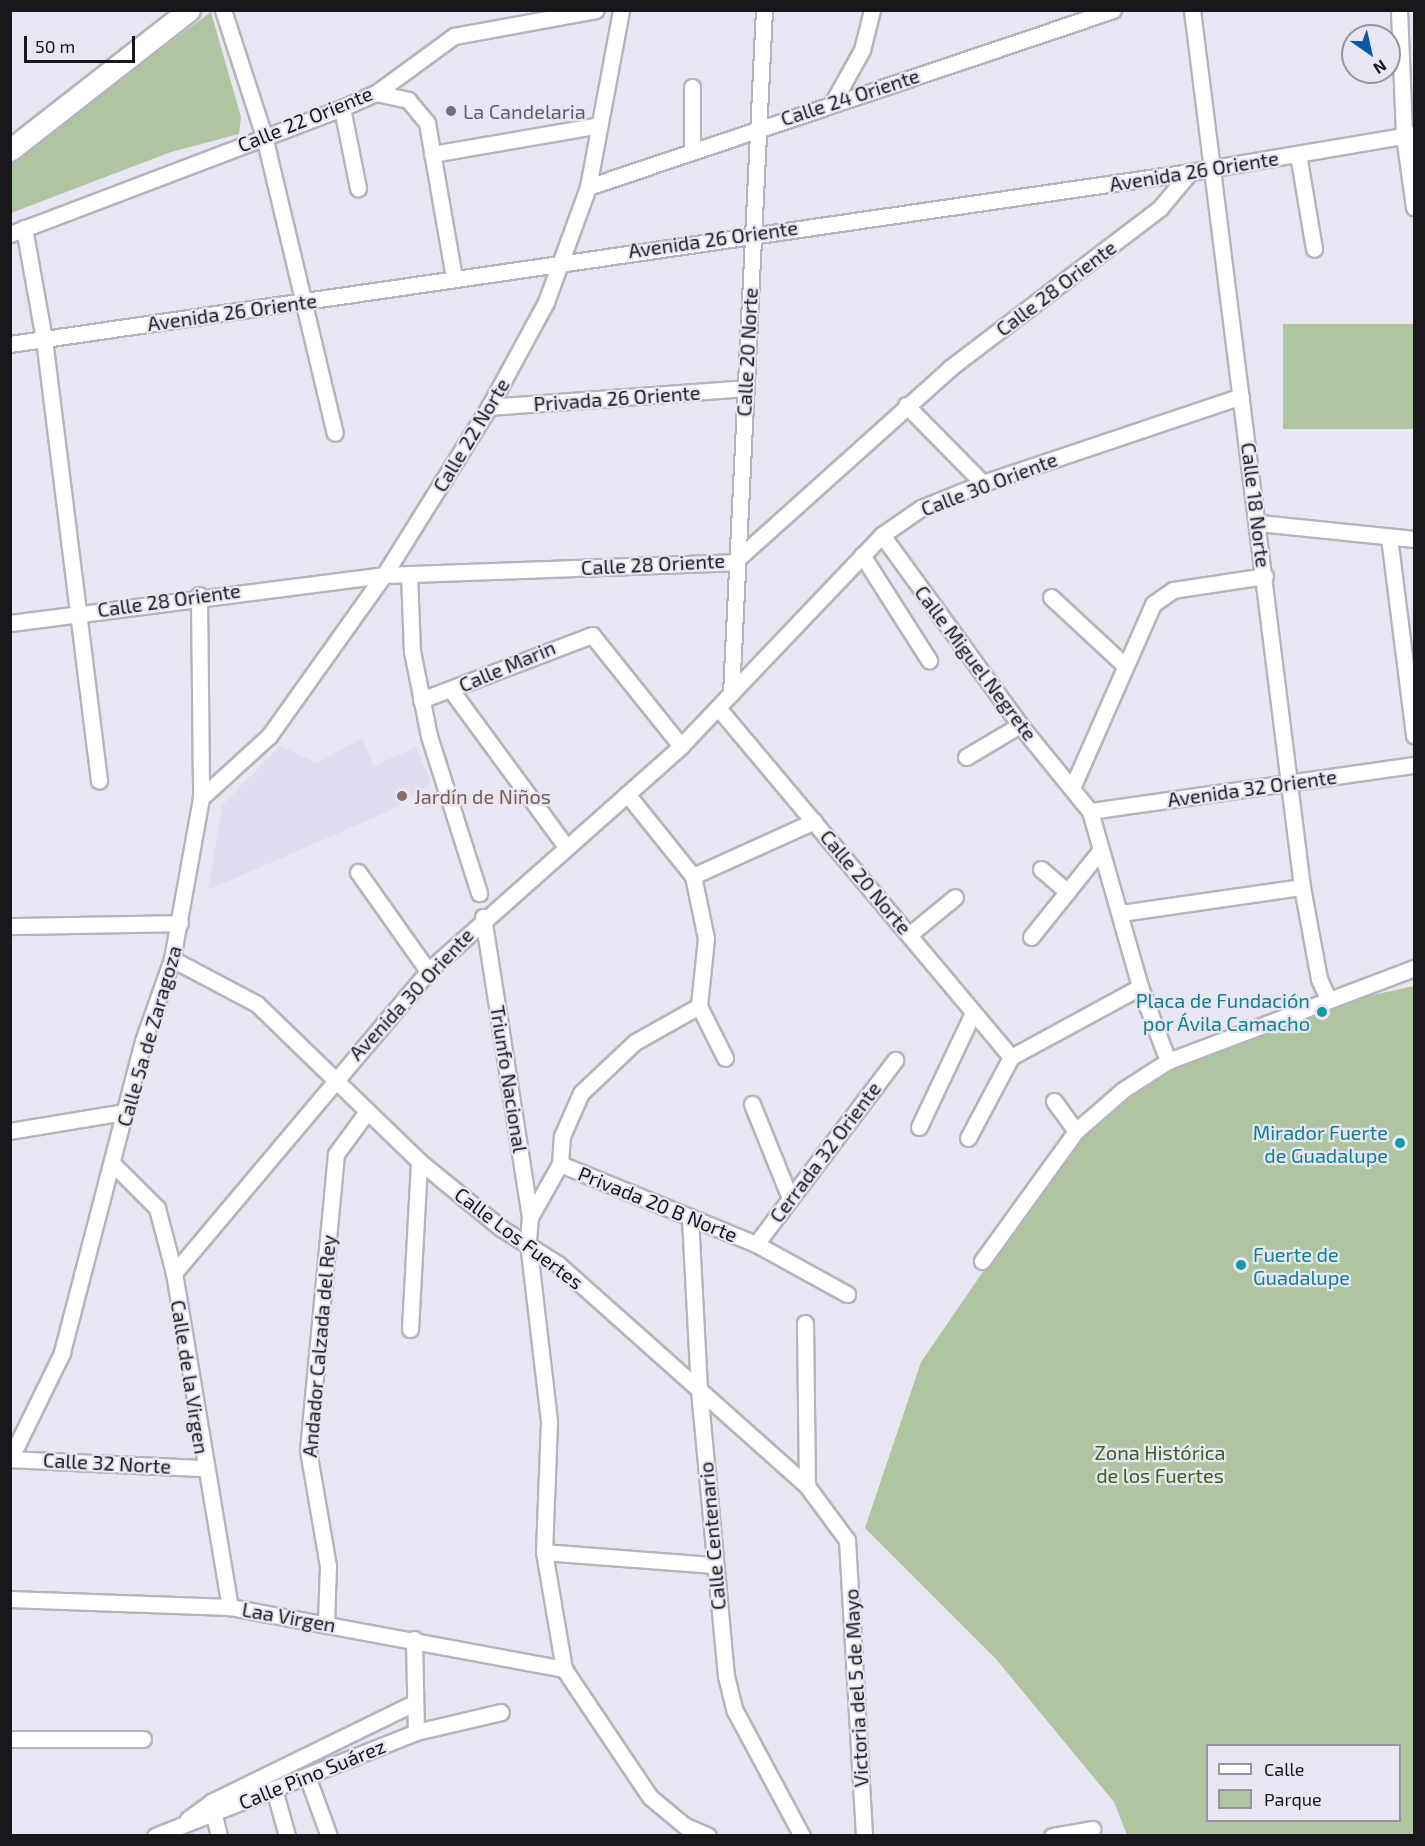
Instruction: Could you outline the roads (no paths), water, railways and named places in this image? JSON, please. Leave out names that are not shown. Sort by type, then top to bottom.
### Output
[{"type":"main road","points":[[10,132],[166,10]]},
{"type":"main road","points":[[10,150],[189,10]]},
{"type":"street","points":[[223,10],[264,136],[334,433]]},
{"type":"street","name":"Calle 22 Oriente","points":[[17,231],[342,108],[376,93],[454,36],[596,10]]},
{"type":"street","name":"Calle 22 Norte","points":[[201,798],[269,736],[384,575],[489,407],[565,260],[588,187],[621,10]]},
{"type":"street","name":"Calle 20 Norte","points":[[731,694],[734,562],[754,233],[764,10]]},
{"type":"street","points":[[833,102],[862,50],[872,10]]},
{"type":"street","name":"Calle 24 Oriente","points":[[588,187],[758,127],[1113,10]]},
{"type":"street","name":"Calle 18 Norte","points":[[1192,10],[1210,168],[1259,523],[1302,887],[1319,979],[1328,998]]},
{"type":"street","points":[[1399,10],[1414,207]]},
{"type":"street","points":[[692,87],[692,150]]},
{"type":"street","points":[[376,93],[408,100],[419,110],[432,154],[454,277]]},
{"type":"street","points":[[342,108],[358,189]]},
{"type":"street","points":[[432,154],[600,125]]},
{"type":"street","name":"Avenida 26 Oriente","points":[[10,344],[304,302],[565,260],[1190,172],[1409,135]]},
{"type":"street","points":[[1298,154],[1314,249]]},
{"type":"street","name":"Calle 28 Oriente","points":[[10,623],[200,595],[384,575],[734,562],[906,405],[1160,208],[1190,172]]},
{"type":"street","points":[[17,231],[44,339],[99,781]]},
{"type":"street","name":"Privada 26 Oriente","points":[[489,407],[745,388]]},
{"type":"street","name":"Calle 30 Oriente","points":[[681,746],[719,709],[882,535],[921,508],[983,483],[1241,396]]},
{"type":"street","points":[[906,405],[983,483]]},
{"type":"street","points":[[1259,523],[1414,539]]},
{"type":"street","name":"Calle Miguel Negrete","points":[[882,535],[1020,725],[1090,810]]},
{"type":"street","points":[[1389,537],[1414,735]]},
{"type":"street","points":[[862,555],[929,660]]},
{"type":"street","points":[[409,574],[412,651],[421,700],[439,778],[479,893]]},
{"type":"street","points":[[1072,788],[1122,663],[1161,595],[1265,576]]},
{"type":"street","name":"Calle 5a de Zaragoza","points":[[10,1459],[62,1353],[114,1165],[125,1112],[172,959],[180,923],[201,798],[200,595]]},
{"type":"street","points":[[1050,597],[1122,663]]},
{"type":"street","name":"Calle Marin","points":[[421,700],[592,634],[681,746]]},
{"type":"street","points":[[451,690],[565,845]]},
{"type":"street","name":"Calle 20 Norte","points":[[719,709],[1011,1057]]},
{"type":"street","points":[[966,757],[1020,725]]},
{"type":"street","name":"Avenida 30 Oriente","points":[[174,1273],[331,1081],[428,971],[483,917],[681,746]]},
{"type":"street","name":"Avenida 32 Oriente","points":[[1090,810],[1414,765]]},
{"type":"street","points":[[627,794],[693,876],[706,938],[699,1006],[725,1058]]},
{"type":"street","points":[[1090,810],[1100,851],[1121,913],[1140,987],[1168,1061]]},
{"type":"street","points":[[693,876],[814,821]]},
{"type":"street","points":[[1031,938],[1100,851]]},
{"type":"street","points":[[1041,869],[1067,892]]},
{"type":"street","points":[[358,872],[428,971]]},
{"type":"street","points":[[1121,913],[1302,887]]},
{"type":"street","points":[[910,934],[954,897]]},
{"type":"street","name":"Triunfo Nacional","points":[[483,917],[530,1217],[528,1242],[549,1422],[544,1552],[564,1669]]},
{"type":"street","points":[[10,926],[180,923]]},
{"type":"street","name":"Calle Los Fuertes","points":[[172,959],[257,1004],[331,1081],[419,1161],[501,1228],[528,1242],[807,1486],[847,1540]]},
{"type":"street","points":[[982,1261],[1076,1131],[1123,1090],[1168,1061],[1328,998],[1414,968]]},
{"type":"street","points":[[968,1138],[1011,1057],[1140,987]]},
{"type":"street","points":[[530,1217],[560,1164],[570,1116],[609,1061],[699,1006]]},
{"type":"street","points":[[919,1127],[973,1013]]},
{"type":"street","name":"Cerrada 32 Oriente","points":[[756,1244],[895,1060]]},
{"type":"street","points":[[1053,1101],[1076,1131]]},
{"type":"street","points":[[752,1104],[790,1198]]},
{"type":"street","points":[[10,1131],[125,1112]]},
{"type":"street","name":"Andador Calzada del Rey","points":[[326,1623],[328,1566],[308,1450],[336,1154],[366,1113]]},
{"type":"street","points":[[410,1329],[419,1161]]},
{"type":"street","name":"Privada 20 B Norte","points":[[560,1164],[756,1244],[847,1294]]},
{"type":"street","name":"Calle de la Virgen","points":[[114,1165],[157,1209],[174,1273],[204,1468],[230,1607]]},
{"type":"street","name":"Calle Centenario","points":[[690,1218],[699,1390],[714,1565],[735,1711],[802,1836]]},
{"type":"street","points":[[805,1323],[807,1486]]},
{"type":"street","name":"Calle 32 Norte","points":[[10,1459],[204,1468]]},
{"type":"street","name":"Victoria del 5 de Mayo","points":[[847,1540],[864,1836]]},
{"type":"street","points":[[544,1552],[714,1565]]},
{"type":"street","name":"Laa Virgen","points":[[10,1599],[230,1607],[414,1639],[564,1669]]},
{"type":"street","points":[[414,1639],[412,1704],[416,1732]]},
{"type":"street","points":[[564,1669],[650,1797],[685,1826],[708,1836]]},
{"type":"street","name":"Calle Pino Suárez","points":[[155,1836],[213,1809],[335,1741],[412,1704]]},
{"type":"street","name":"Calle Pino Suárez","points":[[213,1809],[273,1789],[416,1732],[501,1712]]},
{"type":"street","points":[[10,1738],[143,1739]]},
{"type":"street","points":[[335,1741],[342,1762]]},
{"type":"street","points":[[307,1776],[329,1836]]},
{"type":"street","points":[[273,1789],[286,1836]]},
{"type":"street","points":[[213,1809],[219,1836]]},
{"type":"street","points":[[1052,1836],[1092,1829]]},
{"type":"place","name":"La Candelaria","points":[[451,111]]},
{"type":"place","name":"Jardín de Niños","points":[[402,796]]},
{"type":"place","name":"Placa de Fundación por Ávila Camacho","points":[[1322,1012]]},
{"type":"place","name":"Mirador Fuerte de Guadalupe","points":[[1400,1143]]},
{"type":"place","name":"Fuerte de Guadalupe","points":[[1241,1265]]},
{"type":"park label","name":"Zona Histórica de los Fuertes","points":[[1160,1464]]}]
